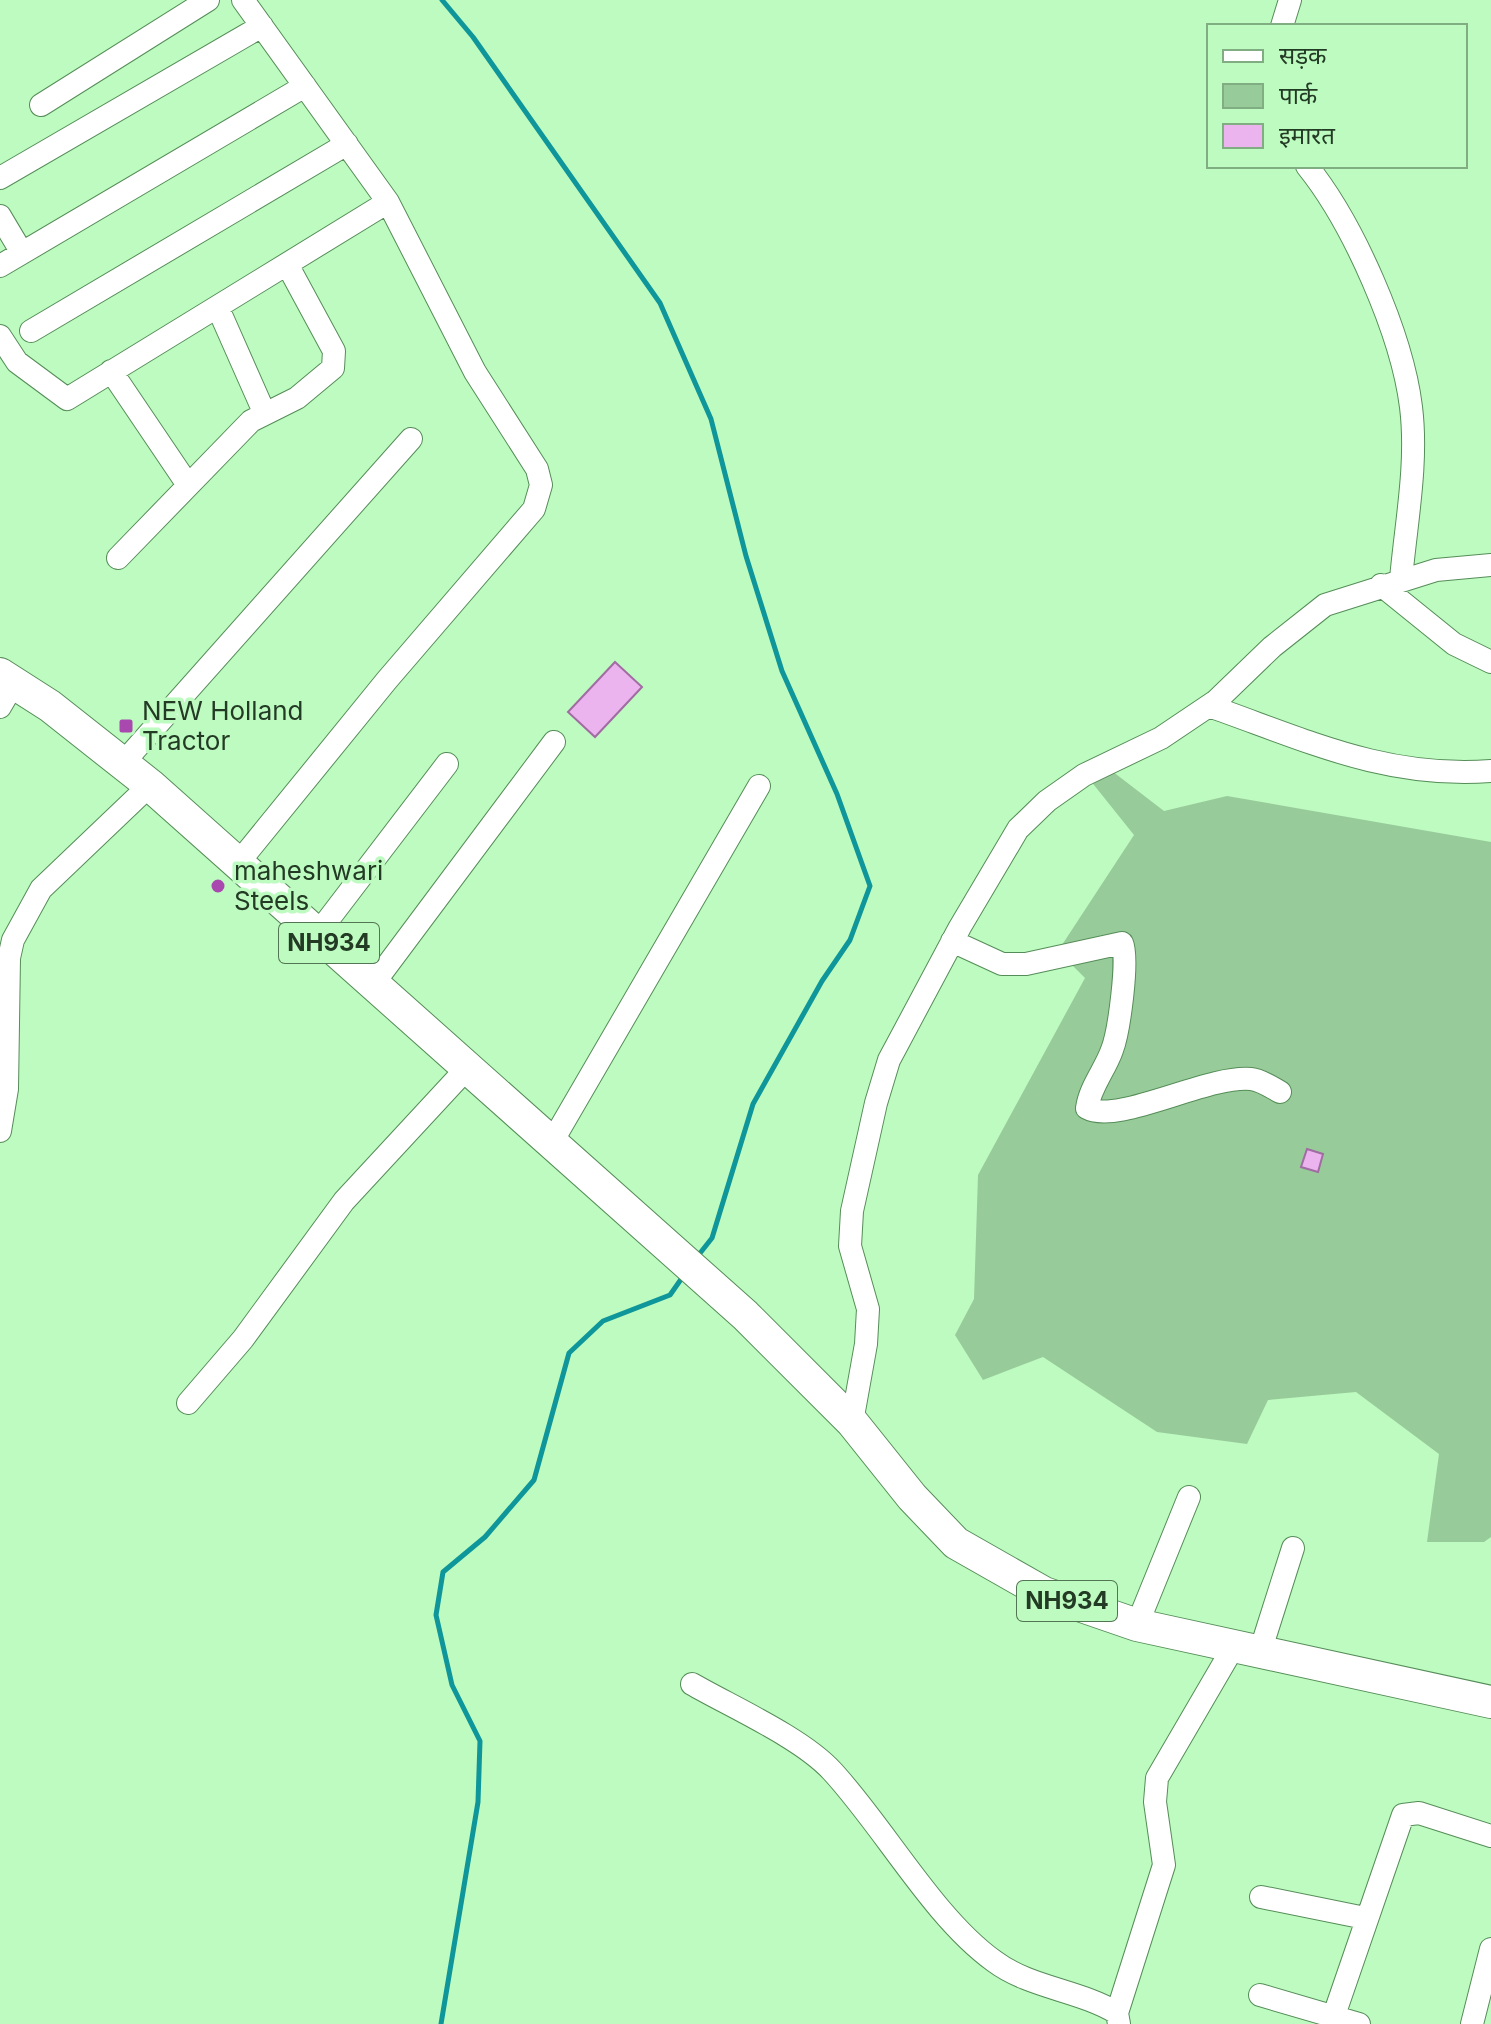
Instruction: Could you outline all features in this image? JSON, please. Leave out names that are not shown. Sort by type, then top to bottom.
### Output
[{"type":"highway","name":"NH934","points":[[5,688],[123,763],[469,1066],[745,1315],[852,1422],[912,1497],[956,1543],[1044,1593],[1137,1625],[1491,1702]]},
{"type":"street","points":[[41,105],[208,0]]},
{"type":"street","points":[[1283,24],[1290,0]]},
{"type":"street","points":[[0,178],[254,10],[388,202],[475,372],[537,469],[540,496],[534,509],[387,680],[239,862]]},
{"type":"street","points":[[0,266],[305,86]]},
{"type":"street","points":[[31,331],[347,144]]},
{"type":"street","points":[[1308,168],[1357,242],[1397,352],[1411,406],[1412,452],[1391,582]]},
{"type":"street","points":[[0,336],[17,362],[67,399],[388,202]]},
{"type":"street","points":[[0,216],[22,253]]},
{"type":"street","points":[[118,558],[264,412],[297,398],[333,368],[336,360],[288,266]]},
{"type":"street","points":[[218,308],[264,412]]},
{"type":"street","points":[[111,371],[188,485]]},
{"type":"street","points":[[123,763],[411,439]]},
{"type":"street","points":[[852,1422],[866,1344],[868,1309],[850,1246],[852,1211],[889,1060],[952,941],[1018,829],[1047,801],[1084,775],[1161,738],[1209,706],[1272,647],[1325,605],[1436,570],[1491,565]]},
{"type":"street","points":[[1391,582],[1454,644],[1491,662]]},
{"type":"street","points":[[1209,706],[1356,758],[1414,772],[1491,771]]},
{"type":"street","points":[[374,983],[554,742]]},
{"type":"street","points":[[318,933],[447,764]]},
{"type":"street","points":[[0,1131],[7,1089],[11,994],[9,958],[13,940],[41,889],[150,785]]},
{"type":"street","points":[[552,1142],[759,786]]},
{"type":"street","points":[[952,941],[1002,964],[1026,964],[1122,943],[1125,950],[1113,1048],[1088,1099],[1087,1108],[1093,1112],[1112,1111],[1224,1079],[1254,1079],[1280,1092]]},
{"type":"street","points":[[188,1403],[243,1339],[344,1201],[469,1066]]},
{"type":"street","points":[[1137,1625],[1189,1497]]},
{"type":"street","points":[[692,1684],[799,1745],[831,1769],[964,1934],[995,1962],[1118,2018],[1160,1887],[1164,1865],[1155,1802],[1157,1778],[1247,1649],[1293,1548]]},
{"type":"street","points":[[1331,2020],[1403,1815],[1419,1813],[1491,1836]]},
{"type":"street","points":[[1261,1897],[1365,1918]]},
{"type":"street","points":[[1472,2024],[1484,2002],[1491,1949]]},
{"type":"street","points":[[1260,1995],[1331,2020],[1359,2024]]},
{"type":"green space","points":[[1108,768],[1164,811],[1227,796],[1491,842],[1491,1537],[1484,1542],[1427,1542],[1439,1454],[1356,1392],[1268,1400],[1247,1444],[1157,1432],[1043,1357],[983,1380],[955,1335],[974,1299],[978,1175],[1085,978],[1058,951],[1134,835],[1090,780]]},
{"type":"building","points":[[615,662],[642,687],[595,737],[568,712]]},
{"type":"building","points":[[1307,1149],[1323,1154],[1318,1172],[1301,1167]]},
{"type":"waterway","points":[[442,0],[473,37],[660,303],[711,419],[746,556],[782,671],[837,794],[870,886],[850,940],[822,981],[753,1104],[712,1238],[697,1257]]},
{"type":"waterway","points":[[441,2024],[478,1802],[480,1741],[452,1685],[436,1615],[443,1572],[485,1537],[534,1480],[569,1353],[603,1321],[670,1295],[684,1275]]},
{"type":"place","name":"NEW Holland Tractor","points":[[126,726]]},
{"type":"place","name":"maheshwari Steels","points":[[218,886]]}]
